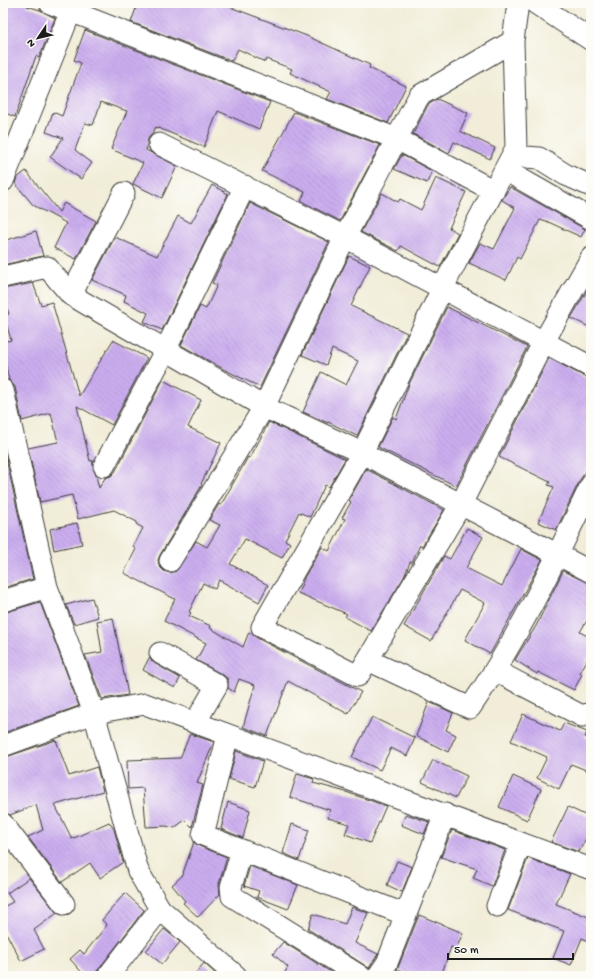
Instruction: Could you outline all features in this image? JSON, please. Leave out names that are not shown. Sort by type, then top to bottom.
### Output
[{"type":"street","points":[[50,3],[72,7],[397,138],[494,191]]},
{"type":"street","points":[[518,3],[513,41],[516,148],[443,287],[362,454],[262,628],[358,676],[460,506],[543,343],[591,258]]},
{"type":"street","points":[[535,3],[591,40]]},
{"type":"street","points":[[3,181],[72,7]]},
{"type":"street","points":[[170,561],[264,407],[345,237],[419,96],[513,41]]},
{"type":"street","points":[[158,144],[245,186],[443,287],[543,343],[591,367]]},
{"type":"street","points":[[508,163],[539,158],[566,175],[591,186]]},
{"type":"street","points":[[508,163],[591,219]]},
{"type":"street","points":[[104,466],[164,351],[245,186]]},
{"type":"street","points":[[71,295],[124,193]]},
{"type":"street","points":[[3,277],[47,266],[71,295],[164,351],[264,407],[362,454],[460,506],[591,572]]},
{"type":"street","points":[[3,390],[47,587],[94,714],[138,871],[160,909],[236,976]]},
{"type":"street","points":[[368,660],[470,708],[496,671],[558,555],[591,485]]},
{"type":"street","points":[[3,601],[47,587]]},
{"type":"street","points":[[160,653],[217,685],[195,723]]},
{"type":"street","points":[[496,671],[582,716],[591,713]]},
{"type":"street","points":[[3,746],[94,714],[145,704],[591,869]]},
{"type":"street","points":[[228,735],[203,835],[406,915]]},
{"type":"street","points":[[378,976],[386,963],[406,915],[445,814]]},
{"type":"street","points":[[3,824],[64,904]]},
{"type":"street","points":[[497,906],[521,843]]},
{"type":"street","points":[[242,850],[231,887],[232,896],[360,976]]},
{"type":"street","points":[[108,976],[160,909]]},
{"type":"building","points":[[3,3],[28,3],[27,6],[40,10],[55,18],[39,58],[36,56],[15,117],[3,112]]},
{"type":"building","points":[[138,3],[231,3],[230,7],[307,36],[370,65],[369,68],[406,86],[388,123],[327,99],[331,92],[290,73],[292,69],[266,59],[265,62],[238,49],[232,61],[131,22]]},
{"type":"building","points":[[85,30],[270,102],[259,129],[218,111],[204,147],[156,127],[148,139],[146,150],[177,166],[162,198],[133,184],[143,163],[111,149],[127,111],[101,102],[93,125],[85,123],[75,150],[92,163],[81,179],[50,157],[63,138],[46,132],[53,112],[62,116],[81,63],[74,60]]},
{"type":"building","points":[[437,99],[468,113],[460,131],[495,148],[490,159],[454,142],[449,153],[413,134],[428,105]]},
{"type":"building","points":[[294,112],[380,145],[340,221],[301,201],[305,192],[262,171]]},
{"type":"building","points":[[402,155],[432,171],[427,183],[394,169]]},
{"type":"building","points":[[26,171],[59,212],[64,203],[96,221],[76,259],[54,248],[66,223],[33,205],[15,183],[17,178]]},
{"type":"building","points":[[436,178],[466,192],[449,228],[458,233],[440,267],[401,246],[398,251],[361,232],[382,193],[398,202],[400,199],[421,210]]},
{"type":"building","points":[[212,185],[228,194],[162,330],[144,322],[148,313],[124,301],[126,295],[92,280],[115,237],[157,256],[178,216],[191,223]]},
{"type":"building","points":[[510,187],[585,229],[581,237],[544,220],[540,220],[520,259],[517,257],[506,280],[469,263],[480,243],[494,249],[515,208],[502,200]]},
{"type":"building","points":[[250,203],[329,242],[260,387],[225,370],[181,345],[200,306],[206,309],[217,285],[212,283]]},
{"type":"building","points":[[36,231],[43,256],[3,265],[3,241]]},
{"type":"building","points":[[349,256],[370,266],[351,306],[407,333],[357,436],[303,412],[321,372],[346,385],[358,361],[332,349],[326,365],[302,355]]},
{"type":"building","points":[[33,283],[41,305],[52,302],[79,396],[113,340],[147,358],[112,425],[77,406],[90,461],[92,460],[99,488],[105,478],[111,476],[115,472],[163,380],[201,400],[188,427],[221,443],[201,484],[202,485],[160,555],[158,560],[159,566],[164,571],[170,573],[176,571],[196,541],[207,547],[220,525],[209,520],[219,504],[221,505],[248,457],[250,458],[269,422],[345,459],[329,487],[325,485],[310,517],[299,512],[285,540],[290,543],[282,558],[245,539],[230,564],[268,585],[259,602],[219,580],[215,589],[203,583],[189,612],[191,613],[189,616],[211,626],[210,628],[243,647],[249,632],[257,638],[361,692],[348,714],[288,681],[267,736],[243,727],[255,685],[239,679],[234,692],[228,688],[228,679],[196,660],[206,643],[164,621],[175,599],[124,573],[136,549],[133,547],[143,528],[136,524],[137,522],[114,510],[78,519],[72,495],[40,502],[28,448],[58,442],[51,413],[22,421],[15,387],[9,380],[3,353],[3,342],[11,340],[4,316],[9,314],[3,296],[3,289]]},
{"type":"building","points":[[591,284],[591,328],[571,318]]},
{"type":"building","points":[[447,307],[527,347],[456,486],[378,447],[393,417],[396,419],[409,384]]},
{"type":"building","points":[[549,358],[591,380],[591,463],[580,480],[556,530],[538,522],[554,487],[548,485],[550,482],[499,457]]},
{"type":"building","points":[[3,454],[5,454],[33,579],[3,588]]},
{"type":"building","points":[[366,469],[444,510],[422,546],[420,545],[412,562],[410,562],[404,577],[371,631],[345,617],[347,614],[298,593],[305,576],[322,547],[329,551],[345,519],[342,518],[351,502],[349,500]]},
{"type":"building","points":[[77,523],[82,544],[54,550],[50,529]]},
{"type":"building","points":[[467,528],[483,537],[466,568],[502,586],[521,549],[542,560],[490,654],[465,640],[485,603],[460,590],[431,641],[404,626],[444,556],[450,559]]},
{"type":"building","points":[[563,571],[591,584],[591,614],[580,632],[591,638],[591,653],[580,673],[582,674],[574,690],[538,672],[537,674],[515,660],[536,626]]},
{"type":"building","points":[[92,598],[98,617],[74,624],[66,605]]},
{"type":"building","points":[[40,602],[79,706],[3,733],[3,613]]},
{"type":"building","points":[[113,618],[128,695],[102,699],[85,655],[102,652],[97,621]]},
{"type":"building","points":[[149,658],[154,663],[180,678],[175,688],[143,670]]},
{"type":"building","points":[[429,702],[453,713],[446,730],[456,735],[448,752],[416,736]]},
{"type":"building","points":[[523,714],[560,731],[564,723],[587,732],[585,737],[591,739],[591,772],[571,764],[559,789],[537,778],[547,757],[511,741]]},
{"type":"building","points":[[372,717],[415,738],[407,756],[391,748],[380,770],[352,757]]},
{"type":"building","points":[[190,734],[214,742],[197,783],[203,785],[192,827],[185,820],[174,828],[166,826],[146,827],[143,788],[128,789],[127,760],[180,758]]},
{"type":"building","points":[[56,740],[69,776],[97,767],[103,791],[55,805],[72,839],[109,822],[114,829],[123,862],[100,878],[90,863],[62,882],[28,837],[43,830],[36,805],[10,815],[6,813],[3,805],[3,758]]},
{"type":"building","points":[[236,751],[263,761],[255,787],[229,779]]},
{"type":"building","points":[[433,760],[467,776],[456,798],[422,782]]},
{"type":"building","points":[[297,774],[314,779],[313,783],[346,792],[386,806],[370,843],[345,834],[349,824],[328,818],[330,810],[290,797]]},
{"type":"building","points":[[513,776],[541,789],[527,820],[499,807]]},
{"type":"building","points":[[228,802],[250,810],[243,838],[221,829]]},
{"type":"building","points":[[568,807],[591,818],[591,828],[579,852],[551,842]]},
{"type":"building","points":[[406,814],[429,822],[424,834],[401,825]]},
{"type":"building","points":[[292,824],[309,830],[299,860],[283,853]]},
{"type":"building","points":[[452,830],[505,850],[492,886],[473,878],[477,869],[441,857]]},
{"type":"building","points":[[194,842],[199,846],[227,857],[219,884],[220,894],[198,917],[183,903],[185,901],[172,885],[184,874],[183,873]]},
{"type":"building","points":[[528,858],[570,874],[556,904],[591,918],[591,942],[582,938],[571,965],[553,958],[564,931],[508,910]]},
{"type":"building","points":[[397,861],[412,867],[402,892],[387,885]]},
{"type":"building","points":[[250,866],[298,885],[288,909],[257,897],[259,891],[244,886]]},
{"type":"building","points":[[29,878],[57,913],[34,930],[44,949],[21,961],[3,927],[3,907],[13,902],[7,893]]},
{"type":"building","points":[[125,893],[144,910],[98,970],[91,976],[85,976],[70,959],[80,950],[84,954],[107,925],[102,920]]},
{"type":"building","points":[[352,907],[368,913],[355,943],[378,954],[369,968],[308,929],[313,914],[345,924]]},
{"type":"building","points":[[419,915],[463,933],[456,949],[451,947],[441,976],[415,976],[397,970]]},
{"type":"building","points":[[164,929],[180,942],[162,964],[146,951]]},
{"type":"building","points":[[283,942],[337,976],[283,976],[288,967],[273,954]]},
{"type":"building","points":[[204,963],[218,976],[193,976]]}]
